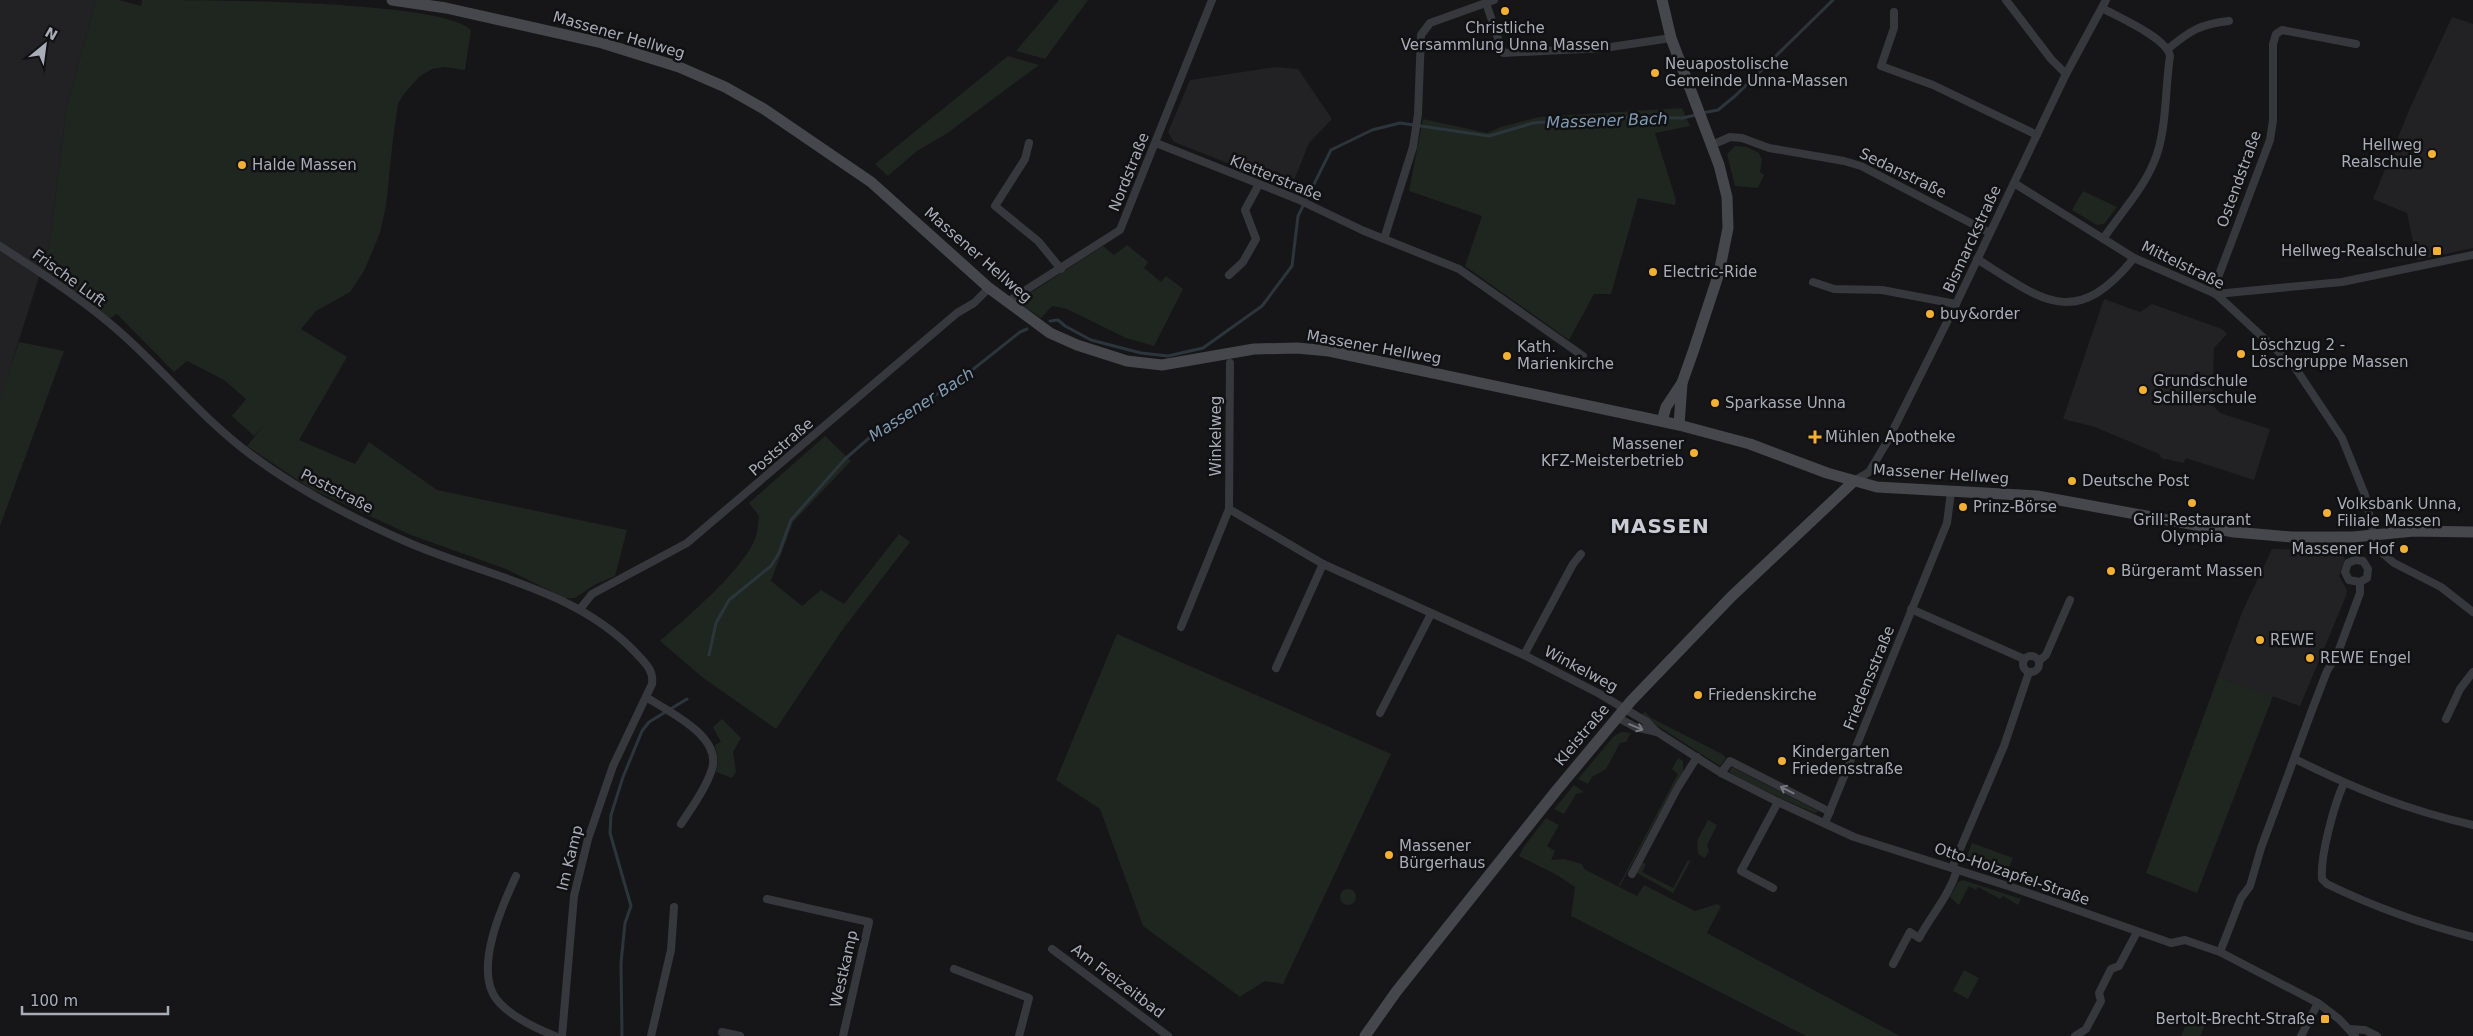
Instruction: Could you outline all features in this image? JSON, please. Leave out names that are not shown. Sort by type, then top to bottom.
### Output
[{"type":"main road","name":"Massener Hellweg","points":[[392,0],[446,8],[586,39],[645,56],[725,87],[764,110],[871,182],[990,288],[1056,336],[1128,361],[1162,365],[1254,349],[1310,349],[1353,355],[1679,425],[1750,444],[1854,481],[1883,487],[2037,496],[2242,533],[2329,538],[2374,536],[2414,531],[2473,532]]},
{"type":"main road","points":[[1662,0],[1672,38],[1712,145],[1725,188],[1728,228],[1719,275],[1682,383],[1666,407],[1662,421]]},
{"type":"main road","points":[[1679,425],[1682,383]]},
{"type":"main road","name":"Kleistraße","points":[[1365,1036],[1412,972],[1621,713],[1731,597],[1854,481]]},
{"type":"street","name":"Nordstraße","points":[[1007,302],[1120,230],[1212,0]]},
{"type":"street","points":[[2006,0],[2051,59],[2066,74]]},
{"type":"street","name":"Bismarckstraße","points":[[1854,481],[1869,472],[1887,442],[1956,304],[2066,74],[2106,0]]},
{"type":"street","points":[[1384,239],[1413,147],[1418,114],[1421,35],[1430,23],[1490,1],[1503,54],[1604,48],[1672,38]]},
{"type":"street","points":[[2102,8],[2158,40],[2169,48],[2170,56],[2162,131],[2155,160],[2145,180],[2103,239]]},
{"type":"street","points":[[1894,12],[1894,28],[1881,66],[1933,85],[2037,135]]},
{"type":"street","points":[[2169,48],[2191,30],[2205,24],[2229,21]]},
{"type":"street","name":"Ostendstraße","points":[[2216,294],[2217,280],[2270,140],[2273,44],[2276,34],[2282,30],[2356,44]]},
{"type":"street","name":"Sedanstraße","points":[[1712,145],[1730,137],[1742,138],[1769,148],[1844,161],[1861,166],[1990,233]]},
{"type":"street","points":[[1029,143],[1025,159],[995,206],[1038,241],[1061,269]]},
{"type":"street","name":"Kletterstraße","points":[[1156,143],[1258,186],[1297,199],[1384,239],[1459,268],[1583,356]]},
{"type":"street","name":"Mittelstraße","points":[[2014,183],[2134,258],[2216,294],[2294,366],[2342,438],[2358,477],[2374,536],[2385,556],[2441,587],[2473,612]]},
{"type":"street","points":[[1229,275],[1243,262],[1256,239],[1245,210],[1258,186]]},
{"type":"street","name":"Frische Luft","points":[[0,246],[53,281],[121,333]]},
{"type":"street","points":[[2216,294],[2342,282],[2473,255]]},
{"type":"street","points":[[1977,258],[2021,287],[2049,301],[2072,303],[2092,296],[2125,269],[2134,258]]},
{"type":"street","points":[[1813,282],[1834,289],[1874,290],[1956,304]]},
{"type":"street","name":"Poststraße","points":[[580,609],[592,594],[687,543],[957,313],[974,303],[990,288]]},
{"type":"street","name":"Poststraße","points":[[121,333],[192,405],[248,453],[300,489],[408,543],[505,576],[580,609],[625,641],[651,672]]},
{"type":"street","name":"Winkelweg","points":[[1181,626],[1229,509],[1230,363]]},
{"type":"street","name":"Friedensstraße","points":[[1825,823],[1947,523],[1951,492]]},
{"type":"street","name":"Winkelweg","points":[[1229,509],[1323,564],[1524,655],[1621,713]]},
{"type":"street","name":"Winkelweg","points":[[1524,655],[1573,564],[1581,554]]},
{"type":"street","points":[[1276,668],[1323,564]]},
{"type":"street","points":[[2220,952],[2242,898],[2252,880],[2261,848],[2324,678],[2337,654],[2360,593],[2360,582]]},
{"type":"street","points":[[1893,964],[1910,932],[1919,938],[1930,917],[1936,913],[1954,881],[1955,869],[2004,746],[2029,672],[2038,668],[2039,660],[2046,655],[2070,600]]},
{"type":"street","points":[[1911,609],[2024,659],[2033,656],[2039,660]]},
{"type":"street","points":[[1380,713],[1431,614]]},
{"type":"street","points":[[2024,659],[2023,667],[2029,672]]},
{"type":"street","name":"Im Kamp","points":[[562,1036],[568,945],[578,877],[588,839],[612,766],[652,684],[651,672]]},
{"type":"street","points":[[2446,719],[2460,689],[2473,672]]},
{"type":"street","points":[[646,697],[705,738],[713,757],[710,774],[682,824]]},
{"type":"street","name":"Otto-Holzapfel-Straße","points":[[1621,713],[1635,727],[1657,732]]},
{"type":"street","name":"Otto-Holzapfel-Straße","points":[[1621,713],[1647,722],[1657,732],[1721,773],[1778,802],[1854,836],[2171,943],[2185,940],[2220,952],[2318,1003],[2349,1028],[2354,1036]]},
{"type":"street","points":[[1632,874],[1677,789],[1697,757]]},
{"type":"street","points":[[2295,759],[2380,799],[2473,825]]},
{"type":"street","points":[[1721,773],[1730,761],[1830,812]]},
{"type":"street","points":[[2344,783],[2329,834],[2322,879],[2327,884],[2409,920],[2473,937]]},
{"type":"street","points":[[1773,888],[1741,872],[1778,802]]},
{"type":"street","points":[[516,876],[498,921],[491,948],[488,978],[496,998],[504,1007],[540,1030],[555,1036]]},
{"type":"street","name":"Westkamp","points":[[767,899],[869,922],[843,1036]]},
{"type":"street","points":[[651,1036],[671,950],[674,907]]},
{"type":"street","points":[[2075,1036],[2086,1029],[2101,1001],[2098,993],[2111,969],[2119,966],[2137,932]]},
{"type":"street","name":"Am Freizeitbad","points":[[1052,949],[1168,1036]]},
{"type":"street","points":[[954,969],[1029,998],[1019,1036]]},
{"type":"street","points":[[2301,1036],[2318,1003]]},
{"type":"street","points":[[2349,1028],[2365,1030],[2377,1036]]},
{"type":"street","points":[[722,1032],[740,1036]]},
{"type":"shaded area","points":[[0,0],[96,0],[67,106],[50,242],[0,400]]},
{"type":"shaded area","points":[[96,0],[119,0],[141,6],[142,0],[171,0],[369,7],[451,20],[471,30],[465,70],[444,67],[432,69],[419,77],[403,95],[398,104],[386,206],[380,233],[364,271],[350,292],[316,311],[301,329],[347,357],[299,440],[355,464],[369,442],[437,490],[627,530],[615,576],[596,584],[575,598],[565,598],[506,569],[411,535],[311,489],[247,446],[263,426],[254,436],[232,416],[246,399],[224,380],[187,361],[174,372],[117,314],[109,319],[42,269],[50,242],[67,106]]},
{"type":"shaded area","points":[[1059,0],[1088,0],[1045,59],[1016,51]]},
{"type":"shaded area","name":"Hellweg Realschule","points":[[2452,17],[2473,24],[2473,248],[2417,260],[2407,213],[2373,199],[2410,108]]},
{"type":"shaded area","points":[[1008,56],[1039,65],[946,134],[917,151],[888,176],[875,164]]},
{"type":"shaded area","points":[[1276,67],[1298,69],[1332,119],[1309,143],[1291,188],[1174,142],[1168,132],[1190,80]]},
{"type":"shaded area","points":[[1682,108],[1690,126],[1655,133],[1676,200],[1675,205],[1638,198],[1611,294],[1594,294],[1569,340],[1465,266],[1482,216],[1409,191],[1423,119],[1487,133],[1501,127],[1539,117]]},
{"type":"shaded area","points":[[1735,146],[1747,147],[1759,153],[1762,160],[1760,172],[1764,175],[1758,188],[1735,186],[1727,154]]},
{"type":"shaded area","points":[[2083,191],[2117,207],[2104,224],[2097,225],[2072,210]]},
{"type":"shaded area","points":[[1127,245],[1148,262],[1144,268],[1161,282],[1166,276],[1183,289],[1154,346],[1126,338],[1067,309],[1052,306],[1041,318],[1022,305],[1021,299],[1103,246],[1114,255]]},
{"type":"shaded area","name":"Grundschule Schillerschule","points":[[2104,299],[2140,312],[2152,304],[2222,329],[2227,334],[2214,348],[2212,405],[2220,413],[2270,429],[2254,480],[2186,458],[2183,463],[2161,458],[2159,454],[2095,427],[2063,419]]},
{"type":"shaded area","points":[[19,342],[64,351],[0,526],[0,398]]},
{"type":"shaded area","points":[[825,436],[851,461],[793,522],[771,581],[802,606],[821,590],[844,604],[899,534],[910,542],[843,629],[776,729],[702,677],[660,641],[714,592],[750,549],[757,534],[759,516],[749,503]]},
{"type":"shaded area","points":[[2338,547],[2345,559],[2339,576],[2347,590],[2346,596],[2300,706],[2218,677],[2243,610],[2272,549],[2325,550]]},
{"type":"shaded area","points":[[1117,634],[1391,754],[1283,984],[1265,981],[1238,998],[1239,996],[1143,926],[1100,809],[1056,780]]},
{"type":"shaded area","points":[[2218,677],[2273,696],[2197,893],[2146,873]]},
{"type":"shaded area","points":[[1645,712],[1651,718],[1722,754],[1726,758],[1720,766],[1641,715]]},
{"type":"shaded area","points":[[722,719],[741,738],[733,752],[736,772],[732,778],[716,772],[718,761],[715,745],[721,742],[713,727]]},
{"type":"shaded area","points":[[1622,732],[1631,733],[1626,742],[1620,743],[1606,769],[1592,777],[1588,784],[1578,779],[1614,736]]},
{"type":"shaded area","points":[[1678,758],[1683,761],[1683,770],[1685,772],[1673,788],[1620,886],[1678,774],[1672,769]]},
{"type":"shaded area","points":[[1732,767],[1818,812],[1815,813],[1750,783],[1729,772]]},
{"type":"shaded area","points":[[1574,785],[1584,792],[1576,794],[1564,814],[1554,809]]},
{"type":"shaded area","points":[[1546,818],[1559,825],[1547,846],[1555,851],[1551,860],[1564,859],[1582,864],[1584,869],[1637,896],[1644,885],[1695,911],[1717,904],[1721,906],[1707,933],[1900,1036],[1806,1036],[1571,916],[1575,887],[1557,875],[1519,856]]},
{"type":"shaded area","points":[[1708,820],[1717,825],[1707,845],[1709,851],[1705,858],[1698,854],[1697,841]]},
{"type":"shaded area","points":[[1972,843],[2013,858],[2006,874],[1968,861],[1967,857]]},
{"type":"shaded area","points":[[1688,860],[1690,862],[1673,893],[1637,873],[1642,862],[1646,864],[1642,872],[1673,888]]},
{"type":"shaded area","points":[[1963,880],[2021,899],[2018,905],[2003,896],[2000,899],[1978,887],[1976,890],[1969,886],[1959,905],[1950,897],[1958,882]]},
{"type":"shaded area","points":[[1348,889],[1354,891],[1356,897],[1354,903],[1348,905],[1342,903],[1340,897],[1342,891]]},
{"type":"shaded area","points":[[1964,970],[1979,978],[1968,999],[1953,991]]},
{"type":"shaded area","points":[[2192,1011],[2208,1019],[2200,1036],[2181,1036]]},
{"type":"waterway","name":"Massener Bach","points":[[1702,113],[1718,110],[1735,96],[1833,0]]},
{"type":"waterway","name":"Massener Bach","points":[[1050,321],[1058,320],[1065,326],[1091,340],[1141,353],[1168,356],[1203,348],[1262,306],[1292,266],[1298,216],[1331,150],[1372,130],[1400,123],[1489,136],[1533,123],[1606,117],[1682,118],[1696,115]]},
{"type":"waterway","name":"Massener Bach","points":[[709,655],[716,623],[729,600],[771,566],[779,553],[791,520],[845,459],[884,425],[898,421],[930,398],[952,386],[1020,332],[1027,329]]},
{"type":"waterway","name":"Massener Bach","points":[[622,1036],[621,963],[625,923],[631,906],[610,833],[611,815],[623,777],[642,731],[649,722],[687,699]]},
{"type":"place","name":"Christliche Versammlung Unna Massen","points":[[1505,11]]},
{"type":"place","name":"Neuapostolische Gemeinde Unna-Massen","points":[[1655,73]]},
{"type":"place","name":"Hellweg Realschule","points":[[2432,154]]},
{"type":"place","name":"Halde Massen","points":[[242,165]]},
{"type":"place","name":"Hellweg-Realschule","points":[[2437,251]]},
{"type":"place","name":"Electric-Ride","points":[[1653,272]]},
{"type":"place","name":"buy&order","points":[[1930,314]]},
{"type":"place","name":"Löschzug 2 - Löschgruppe Massen","points":[[2241,354]]},
{"type":"place","name":"Kath. Marienkirche","points":[[1507,356]]},
{"type":"place","name":"Grundschule Schillerschule","points":[[2143,390]]},
{"type":"place","name":"Sparkasse Unna","points":[[1715,403]]},
{"type":"place","name":"Mühlen Apotheke","points":[[1815,437]]},
{"type":"place","name":"Massener KFZ-Meisterbetrieb","points":[[1694,453]]},
{"type":"place","name":"Deutsche Post","points":[[2072,481]]},
{"type":"place","name":"Grill-Restaurant Olympia","points":[[2192,503]]},
{"type":"place","name":"Prinz-Börse","points":[[1963,507]]},
{"type":"place","name":"Volksbank Unna, Filiale Massen","points":[[2327,513]]},
{"type":"place","name":"Massener Hof","points":[[2404,549]]},
{"type":"place","name":"Bürgeramt Massen","points":[[2111,571]]},
{"type":"place","name":"REWE","points":[[2260,640]]},
{"type":"place","name":"REWE Engel","points":[[2310,658]]},
{"type":"place","name":"Friedenskirche","points":[[1698,695]]},
{"type":"place","name":"Kindergarten Friedensstraße","points":[[1782,761]]},
{"type":"place","name":"Massener Bürgerhaus","points":[[1389,855]]},
{"type":"place","name":"Bertolt-Brecht-Straße","points":[[2325,1019]]},
{"type":"district","name":"MASSEN","points":[[1660,526]]}]
